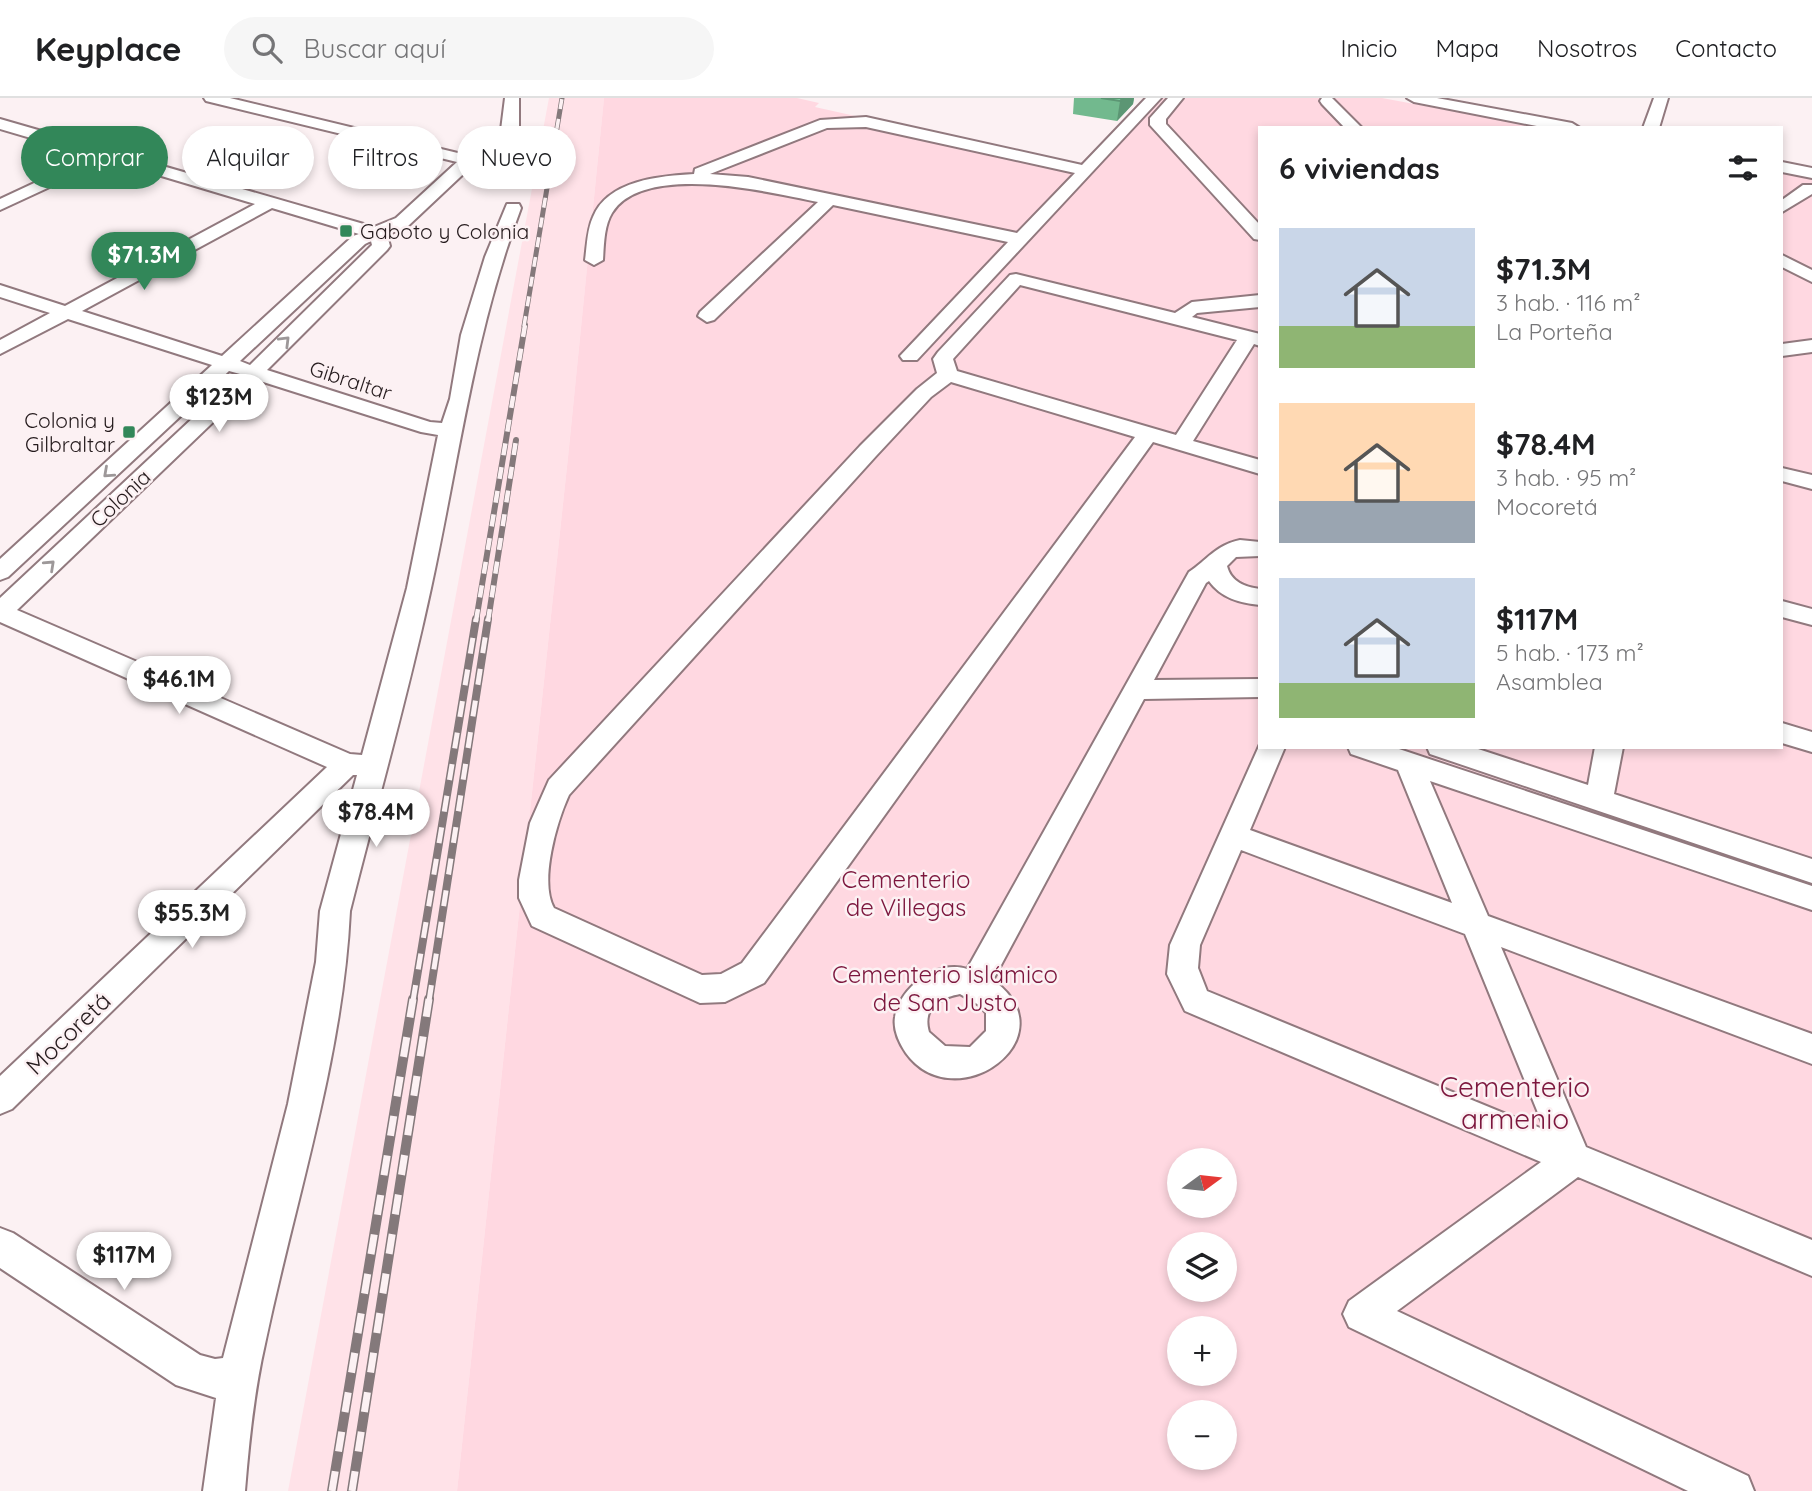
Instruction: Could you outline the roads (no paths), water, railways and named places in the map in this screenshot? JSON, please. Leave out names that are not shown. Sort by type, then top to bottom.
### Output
[{"type":"street","points":[[211,98],[457,154]]},
{"type":"street","points":[[910,356],[1154,98]]},
{"type":"street","points":[[1176,98],[1158,118],[1158,125],[1257,229]]},
{"type":"street","points":[[1413,98],[1479,104],[1564,126]]},
{"type":"street","points":[[1652,126],[1661,98]]},
{"type":"street","points":[[1327,101],[1352,126]]},
{"type":"street","points":[[495,116],[512,112]]},
{"type":"street","points":[[594,260],[597,231],[604,211],[629,192],[717,167],[825,123],[866,122],[1085,170]]},
{"type":"street","points":[[0,124],[21,130]]},
{"type":"street","points":[[1783,168],[1811,184]]},
{"type":"street","points":[[168,172],[378,234]]},
{"type":"street","name":"Colonia","points":[[0,572],[227,365],[359,240],[401,222],[457,172]]},
{"type":"street","points":[[668,181],[724,177],[1020,239]]},
{"type":"street","points":[[1783,182],[1811,184]]},
{"type":"street","points":[[1783,206],[1811,184]]},
{"type":"street","points":[[0,205],[35,189]]},
{"type":"street","points":[[707,316],[830,199]]},
{"type":"street","points":[[0,348],[271,202]]},
{"type":"street","points":[[216,1486],[305,1104],[332,962],[335,911],[359,765],[419,588],[450,430],[460,400],[471,335],[494,257],[513,208]]},
{"type":"street","name":"Colonia","points":[[0,612],[253,373],[381,246],[378,234]]},
{"type":"street","points":[[1783,262],[1812,277]]},
{"type":"street","points":[[948,375],[944,356],[1016,279],[1255,339],[1180,445]]},
{"type":"street","name":"Gibraltar","points":[[0,292],[428,428],[450,430]]},
{"type":"street","points":[[1179,320],[1192,308],[1258,301]]},
{"type":"street","points":[[1783,350],[1812,346]]},
{"type":"street","points":[[948,375],[924,393],[868,451],[559,788],[546,815],[533,891],[535,904],[543,916],[700,989],[725,988],[752,972],[1147,435]]},
{"type":"street","points":[[948,375],[1258,466]]},
{"type":"street","points":[[1783,475],[1812,482]]},
{"type":"street","points":[[975,984],[1197,578],[1215,566],[1223,553],[1231,549],[1258,549]]},
{"type":"street","points":[[1215,566],[1216,574],[1230,589],[1258,597]]},
{"type":"street","points":[[1783,609],[1812,617]]},
{"type":"street","points":[[0,612],[359,765]]},
{"type":"street","points":[[1137,690],[1258,688]]},
{"type":"street","points":[[1783,733],[1812,742]]},
{"type":"street","points":[[1271,749],[1185,945],[1180,962],[1185,983],[1196,1001],[1812,1258]]},
{"type":"street","points":[[1367,749],[1812,898]]},
{"type":"street","points":[[1446,749],[1812,872]]},
{"type":"street","points":[[1600,801],[1609,749]]},
{"type":"street","points":[[1409,763],[1574,1159]]},
{"type":"street","name":"Mocoretá","points":[[0,1098],[359,765]]},
{"type":"street","points":[[1233,835],[1812,1049]]},
{"type":"street","points":[[1574,1159],[1362,1314],[1733,1491]]},
{"type":"street","points":[[0,1246],[190,1371],[215,1379],[240,1376]]},
{"type":"railway","points":[[524,326],[562,98]]},
{"type":"railway","points":[[476,621],[525,325]]},
{"type":"railway","points":[[488,621],[516,440]]},
{"type":"railway","points":[[413,1001],[476,619]]},
{"type":"railway","points":[[429,1001],[488,619]]},
{"type":"railway","points":[[332,1491],[413,999]]},
{"type":"railway","points":[[352,1491],[429,999]]},
{"type":"place","name":"Gaboto y Colonia","points":[[346,231]]},
{"type":"place","name":"Colonia y Gilbraltar","points":[[129,432]]},
{"type":"park label","name":"Cementerio de Villegas","points":[[906,893]]},
{"type":"park label","name":"Cementerio islámico de San Justo","points":[[945,988]]},
{"type":"park label","name":"Cementerio armenio","points":[[1515,1102]]}]
